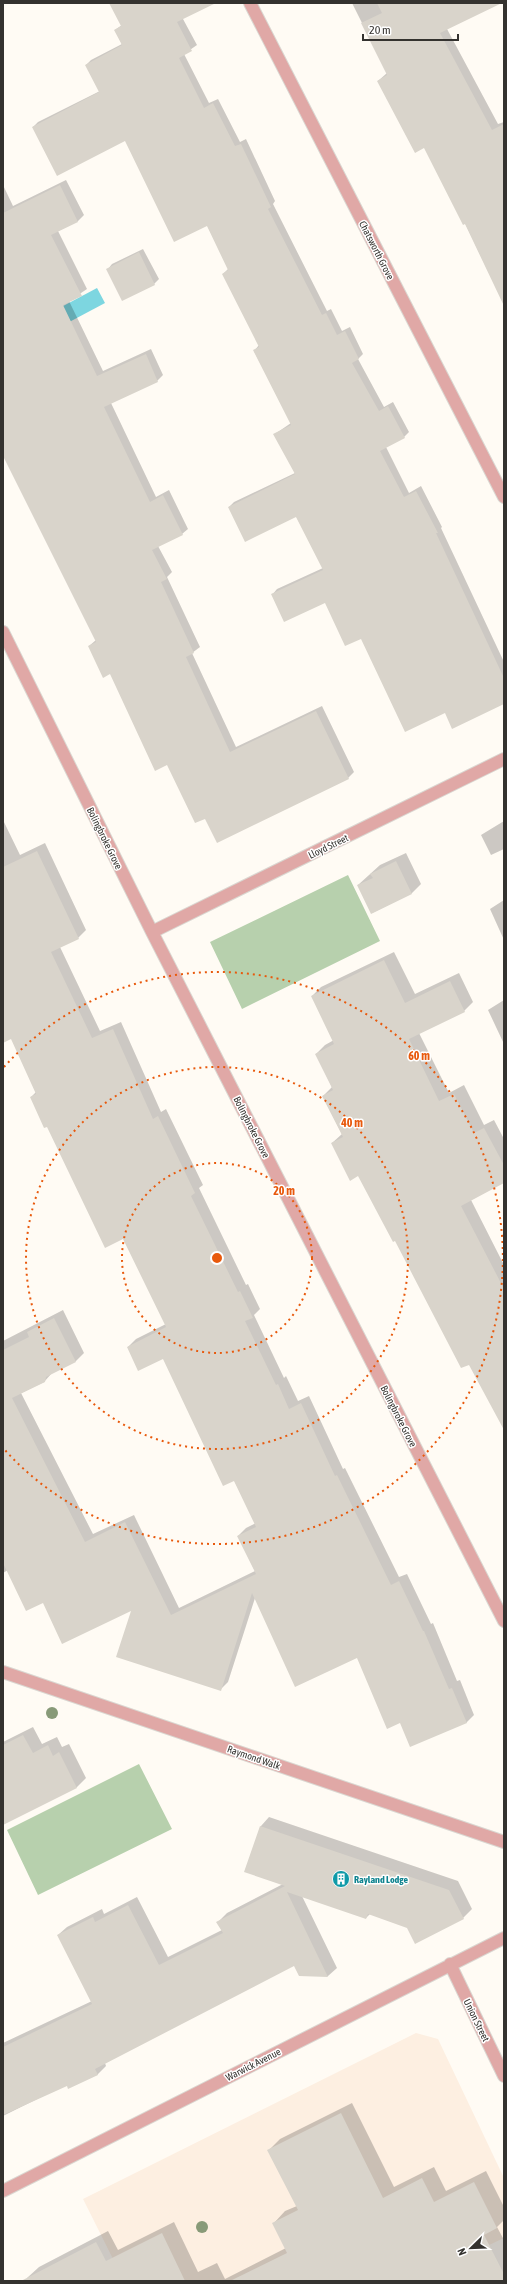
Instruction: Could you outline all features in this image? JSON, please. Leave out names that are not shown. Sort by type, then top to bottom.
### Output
[{"type":"street","name":"Chatsworth Grove","points":[[250,3],[504,497]]},
{"type":"street","name":"Bolingbroke Grove","points":[[3,632],[152,932],[504,1621]]},
{"type":"street","name":"Lloyd Street","points":[[152,932],[504,759]]},
{"type":"street","name":"Raymond Walk","points":[[3,1672],[504,1842]]},
{"type":"street","name":"Warwick Avenue","points":[[3,2191],[504,1938]]},
{"type":"street","name":"Union Street","points":[[450,1964],[504,2076]]},
{"type":"shaded area","points":[[416,2033],[438,2039],[504,2178],[504,2238],[412,2281],[124,2281],[83,2199]]},
{"type":"green space","points":[[348,875],[380,941],[242,1009],[210,942]]},
{"type":"green space","points":[[139,1764],[172,1829],[38,1895],[7,1830]]},
{"type":"water","points":[[97,288],[105,303],[58,328],[50,313]]},
{"type":"building","points":[[109,3],[216,3],[177,22],[192,51],[179,58],[204,108],[213,103],[235,146],[241,144],[271,207],[268,209],[322,315],[326,313],[337,335],[345,331],[359,359],[352,363],[379,411],[388,406],[405,438],[380,451],[404,497],[416,491],[438,533],[436,533],[504,678],[504,704],[452,729],[445,713],[405,732],[361,639],[345,646],[325,603],[284,622],[271,594],[323,570],[296,517],[245,542],[228,507],[295,474],[273,434],[291,425],[253,350],[259,347],[222,274],[228,270],[207,226],[174,242],[125,141],[57,176],[32,127],[99,92],[85,65],[122,45],[114,30],[121,26]]},
{"type":"building","points":[[377,3],[502,3],[440,33],[492,130],[504,124],[504,306],[465,224],[463,225],[424,148],[415,153],[377,81],[387,75],[361,23],[382,13]]},
{"type":"building","points":[[60,185],[78,222],[51,235],[82,296],[63,305],[97,376],[146,354],[158,382],[104,407],[150,502],[163,495],[183,535],[152,550],[167,579],[161,582],[194,653],[186,657],[230,752],[316,711],[349,779],[217,843],[205,819],[195,823],[167,765],[155,771],[110,674],[103,678],[88,646],[96,642],[3,456],[3,213]]},
{"type":"building","points":[[139,252],[155,285],[122,301],[106,269]]},
{"type":"building","points":[[37,851],[79,939],[51,952],[92,1038],[113,1029],[153,1119],[158,1116],[195,1193],[191,1196],[238,1292],[240,1291],[253,1318],[245,1321],[276,1385],[278,1384],[289,1409],[301,1403],[335,1476],[337,1475],[391,1585],[399,1581],[424,1631],[449,1689],[452,1688],[467,1723],[410,1747],[400,1723],[387,1729],[357,1658],[295,1687],[252,1593],[221,1691],[116,1657],[131,1611],[62,1644],[43,1603],[26,1611],[3,1563],[3,1350],[29,1337],[27,1332],[54,1318],[76,1362],[46,1377],[45,1382],[12,1398],[85,1542],[125,1522],[171,1615],[256,1574],[237,1536],[256,1527],[234,1481],[223,1486],[163,1359],[138,1371],[127,1347],[166,1327],[123,1239],[105,1248],[47,1127],[44,1128],[30,1097],[36,1094],[11,1039],[3,1043],[3,867]]},
{"type":"building","points":[[396,861],[412,894],[371,914],[357,885],[373,878],[370,874]]},
{"type":"building","points":[[384,960],[405,1003],[450,981],[465,1012],[409,1039],[439,1101],[454,1094],[474,1133],[484,1128],[504,1165],[504,1183],[461,1206],[504,1289],[504,1430],[469,1365],[461,1368],[395,1241],[393,1242],[358,1176],[350,1181],[331,1143],[343,1137],[322,1096],[333,1090],[315,1054],[334,1044],[311,996]]},
{"type":"building","points":[[23,1735],[33,1753],[48,1745],[53,1756],[59,1752],[77,1788],[3,1825],[3,1745]]},
{"type":"building","points":[[260,1826],[449,1890],[464,1919],[415,1944],[407,1928],[368,1914],[366,1919],[287,1892],[328,1977],[299,1976],[294,1966],[95,2069],[98,2075],[68,2089],[67,2086],[3,2115],[3,2047],[92,2004],[57,1935],[93,1917],[95,1922],[128,1905],[159,1965],[223,1933],[216,1922],[285,1886],[244,1872]]},
{"type":"building","points":[[341,2113],[383,2198],[422,2178],[434,2202],[474,2182],[497,2228],[484,2235],[504,2274],[504,2281],[230,2281],[287,2253],[272,2223],[298,2210],[267,2150]]},
{"type":"building","points":[[162,2233],[185,2281],[21,2281],[96,2242],[106,2261]]},
{"type":"place","name":"Rayland Lodge","points":[[341,1879]]}]
